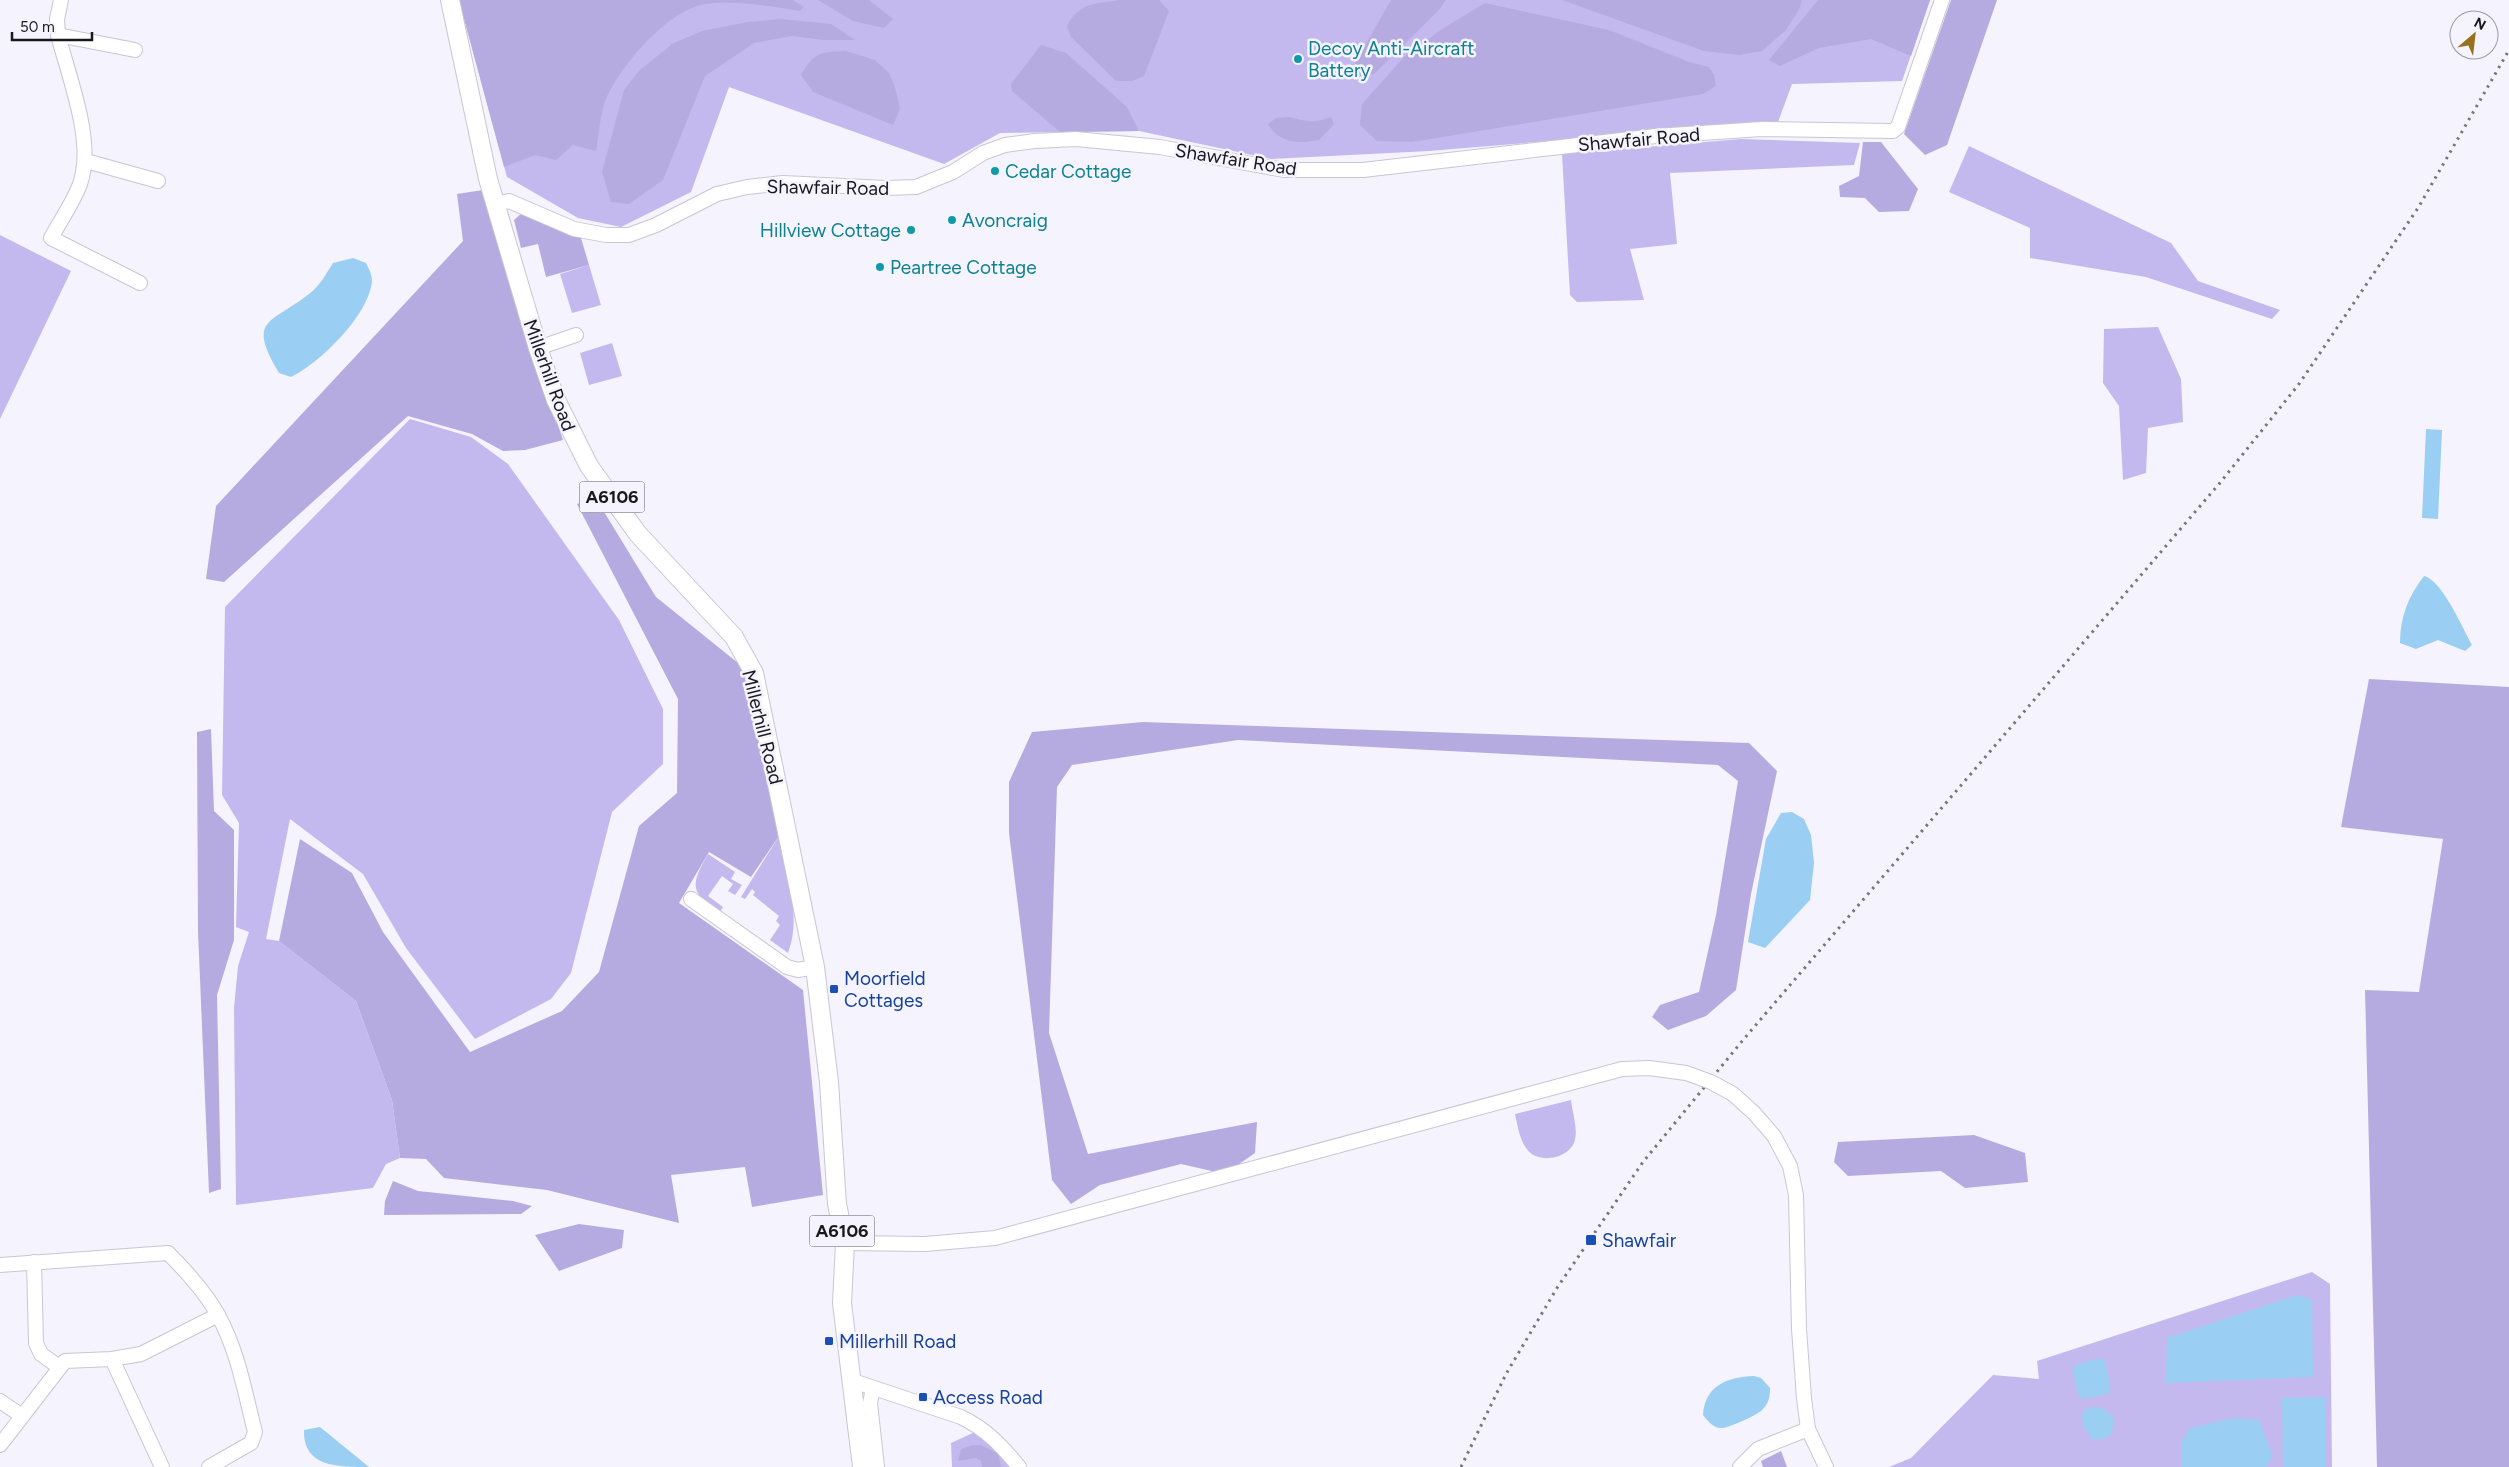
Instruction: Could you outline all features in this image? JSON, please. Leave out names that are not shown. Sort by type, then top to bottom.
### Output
[{"type":"main road","name":"Millerhill Road","points":[[450,0],[496,204],[538,348],[556,400],[589,466],[638,534],[734,637],[754,673],[815,967],[829,1082],[837,1204],[845,1243],[842,1303],[862,1467]]},
{"type":"street","points":[[61,0],[56,19],[58,35],[84,135],[86,161],[80,185],[51,238],[140,283]]},
{"type":"street","name":"Shawfair Road","points":[[496,204],[509,201],[574,229],[606,236],[628,235],[656,225],[687,207],[724,192],[783,183],[886,188],[916,187],[953,172],[983,153],[1005,145],[1035,141],[1076,139],[1160,147],[1284,170],[1363,170],[1656,136],[1762,129],[1893,131],[1898,127],[1942,0]]},
{"type":"street","points":[[58,35],[135,50]]},
{"type":"street","points":[[86,161],[158,181]]},
{"type":"street","points":[[538,348],[576,336]]},
{"type":"street","points":[[691,899],[787,967],[798,970],[815,967]]},
{"type":"street","points":[[845,1243],[925,1244],[996,1238],[1622,1069],[1649,1068],[1686,1073],[1711,1082],[1733,1094],[1754,1113],[1774,1136],[1790,1166],[1796,1194],[1799,1329],[1808,1429],[1826,1467]]},
{"type":"street","points":[[0,1265],[168,1253],[186,1271],[218,1315],[235,1354],[255,1432],[252,1443],[209,1467]]},
{"type":"street","points":[[34,1262],[36,1343],[41,1354],[59,1367]]},
{"type":"street","points":[[0,1445],[65,1361],[112,1359],[141,1354],[218,1315]]},
{"type":"street","points":[[112,1359],[162,1467]]},
{"type":"street","points":[[850,1380],[961,1417],[979,1426],[1002,1445],[1019,1467]]},
{"type":"street","points":[[873,1388],[870,1404],[877,1467]]},
{"type":"street","points":[[0,1401],[22,1416]]},
{"type":"street","points":[[1740,1467],[1758,1450],[1808,1429]]},
{"type":"shaded area","points":[[459,0],[1930,0],[1902,81],[1792,84],[1778,122],[1429,151],[1271,159],[1139,131],[1000,133],[944,164],[729,87],[691,192],[621,227],[578,218],[507,177]]},
{"type":"shaded area","points":[[459,0],[793,0],[804,7],[800,11],[752,4],[717,3],[691,8],[661,28],[647,41],[613,85],[604,105],[596,151],[573,145],[556,160],[535,155],[504,167]]},
{"type":"shaded area","points":[[818,0],[869,0],[893,19],[884,28],[853,21]]},
{"type":"shaded area","points":[[1120,0],[1159,0],[1169,11],[1144,76],[1132,81],[1116,81],[1071,37],[1067,26],[1082,8]]},
{"type":"shaded area","points":[[1391,0],[1446,0],[1439,10],[1374,74],[1360,76],[1354,65]]},
{"type":"shaded area","points":[[1562,0],[1802,0],[1799,10],[1785,31],[1762,51],[1739,55],[1704,51]]},
{"type":"shaded area","points":[[1818,0],[1930,0],[1911,56],[1871,39],[1819,48],[1780,66],[1769,60]]},
{"type":"shaded area","points":[[1951,0],[1997,0],[1947,145],[1925,155],[1904,134]]},
{"type":"shaded area","points":[[1485,3],[1609,30],[1689,62],[1709,67],[1714,75],[1716,86],[1703,94],[1412,142],[1377,141],[1360,125],[1362,104],[1404,57],[1442,29]]},
{"type":"shaded area","points":[[781,19],[831,24],[855,40],[823,40],[792,36],[754,43],[705,76],[663,180],[629,204],[611,202],[602,172],[624,90],[639,71],[672,44],[702,31],[748,22]]},
{"type":"shaded area","points":[[1041,45],[1066,53],[1127,107],[1139,131],[1060,132],[1012,91],[1011,84]]},
{"type":"shaded area","points":[[846,51],[875,60],[889,73],[895,87],[900,109],[893,125],[813,92],[801,75],[810,62],[819,55]]},
{"type":"shaded area","points":[[1290,117],[1310,121],[1331,117],[1334,124],[1319,140],[1290,141],[1278,136],[1268,124],[1276,118]]},
{"type":"shaded area","points":[[1741,139],[1860,143],[1854,165],[1670,173],[1677,244],[1630,249],[1644,300],[1577,302],[1570,295],[1562,154]]},
{"type":"shaded area","points":[[1863,142],[1881,142],[1918,189],[1909,211],[1879,212],[1865,198],[1840,197],[1839,186],[1859,176]]},
{"type":"shaded area","points":[[1969,146],[2171,243],[2198,281],[2280,310],[2272,319],[2146,277],[2030,258],[2030,228],[1949,192]]},
{"type":"shaded area","points":[[483,190],[563,440],[525,450],[503,451],[472,434],[408,416],[224,582],[206,579],[216,506],[463,241],[457,194]]},
{"type":"shaded area","points":[[522,213],[581,238],[589,265],[546,277],[538,244],[521,248],[514,220]]},
{"type":"shaded area","points":[[0,235],[71,271],[0,419]]},
{"type":"shaded area","points":[[589,265],[601,305],[572,313],[560,274]]},
{"type":"shaded area","points":[[2158,327],[2181,379],[2183,422],[2148,428],[2146,473],[2123,480],[2119,406],[2103,383],[2104,329]]},
{"type":"shaded area","points":[[612,343],[622,376],[589,385],[580,353]]},
{"type":"shaded area","points":[[410,419],[471,437],[508,464],[619,620],[663,709],[663,764],[612,812],[571,973],[551,999],[475,1039],[406,948],[363,874],[290,819],[266,939],[279,941],[356,1001],[392,1100],[400,1158],[386,1164],[373,1188],[236,1205],[234,1008],[238,966],[249,932],[236,927],[239,823],[222,795],[225,607]]},
{"type":"shaded area","points":[[595,497],[656,597],[743,667],[779,836],[751,877],[709,852],[679,903],[803,990],[823,1195],[752,1207],[745,1167],[671,1175],[679,1223],[547,1190],[444,1178],[426,1159],[400,1158],[392,1100],[356,1001],[279,941],[300,839],[352,873],[383,932],[470,1052],[562,1011],[599,972],[639,826],[677,793],[678,699],[577,504]]},
{"type":"shaded area","points":[[2369,679],[2509,687],[2509,1467],[2377,1467],[2365,990],[2419,992],[2443,839],[2341,827]]},
{"type":"shaded area","points":[[1143,722],[1749,743],[1777,771],[1751,894],[1736,990],[1706,1016],[1668,1030],[1652,1017],[1660,1005],[1699,992],[1716,915],[1738,781],[1718,765],[1238,740],[1072,765],[1057,787],[1049,1033],[1088,1154],[1257,1122],[1255,1153],[1225,1174],[1181,1164],[1100,1185],[1071,1204],[1052,1180],[1009,833],[1009,782],[1032,732]]},
{"type":"shaded area","points":[[211,729],[214,811],[234,830],[234,940],[217,995],[221,1189],[209,1193],[198,931],[197,732]]},
{"type":"shaded area","points":[[779,836],[792,895],[794,924],[788,953],[770,940],[780,925],[776,921],[779,916],[753,895],[755,892],[752,889],[745,899],[741,897]]},
{"type":"shaded area","points":[[708,854],[735,872],[731,879],[742,885],[735,895],[728,891],[733,884],[722,876],[708,896],[723,907],[719,913],[702,899],[696,887],[698,873]]},
{"type":"shaded area","points":[[1571,1100],[1576,1133],[1571,1148],[1564,1154],[1556,1157],[1537,1157],[1530,1153],[1522,1140],[1515,1114]]},
{"type":"shaded area","points":[[1974,1135],[2025,1153],[2028,1182],[1965,1188],[1941,1171],[1848,1176],[1834,1162],[1838,1142]]},
{"type":"shaded area","points":[[393,1181],[418,1191],[513,1201],[532,1206],[521,1214],[384,1215],[385,1201]]},
{"type":"shaded area","points":[[579,1224],[624,1230],[622,1248],[559,1271],[535,1235]]},
{"type":"shaded area","points":[[2312,1272],[2330,1284],[2332,1467],[1889,1467],[1911,1458],[1993,1375],[2039,1379],[2037,1361]]},
{"type":"shaded area","points":[[975,1432],[1014,1467],[952,1467],[951,1443]]},
{"type":"shaded area","points":[[973,1445],[981,1445],[998,1454],[1001,1467],[982,1467],[981,1461],[976,1458],[958,1461],[961,1449]]},
{"type":"shaded area","points":[[1781,1451],[1787,1467],[1763,1467],[1761,1461]]},
{"type":"water","points":[[353,258],[366,263],[372,281],[369,294],[353,323],[329,349],[303,370],[291,377],[279,373],[264,342],[264,332],[267,324],[313,291],[333,263]]},
{"type":"water","points":[[2426,429],[2442,430],[2438,519],[2422,518]]},
{"type":"water","points":[[2424,576],[2431,579],[2438,586],[2458,617],[2472,645],[2465,651],[2438,640],[2416,649],[2400,643],[2403,616]]},
{"type":"water","points":[[1792,812],[1804,819],[1811,835],[1814,863],[1810,900],[1765,948],[1748,942],[1766,839],[1781,813]]},
{"type":"water","points":[[2297,1295],[2312,1299],[2313,1377],[2166,1383],[2167,1338]]},
{"type":"water","points":[[2100,1358],[2105,1361],[2110,1386],[2108,1394],[2082,1399],[2078,1394],[2072,1370],[2078,1364]]},
{"type":"water","points":[[1754,1376],[1761,1378],[1770,1388],[1769,1399],[1761,1411],[1724,1428],[1715,1427],[1708,1421],[1703,1415],[1708,1396],[1713,1390],[1735,1378]]},
{"type":"water","points":[[2325,1397],[2326,1467],[2283,1467],[2282,1398]]},
{"type":"water","points":[[2090,1407],[2102,1408],[2114,1418],[2112,1432],[2105,1439],[2092,1439],[2083,1425],[2082,1413]]},
{"type":"water","points":[[2233,1418],[2259,1420],[2272,1455],[2267,1467],[2181,1467],[2181,1443],[2190,1428]]},
{"type":"water","points":[[320,1427],[369,1467],[334,1465],[316,1458],[309,1451],[305,1442],[304,1430]]},
{"type":"railway","points":[[1461,1467],[1506,1374],[1557,1288],[1643,1162],[1743,1040],[2219,484],[2299,384],[2418,208],[2509,50]]},
{"type":"place","name":"Decoy Anti-Aircraft Battery","points":[[1298,59]]},
{"type":"place","name":"Cedar Cottage","points":[[995,171]]},
{"type":"place","name":"Avoncraig","points":[[952,220]]},
{"type":"place","name":"Hillview Cottage","points":[[911,230]]},
{"type":"place","name":"Peartree Cottage","points":[[880,267]]},
{"type":"place","name":"Moorfield Cottages","points":[[834,989]]},
{"type":"place","name":"Shawfair","points":[[1591,1240]]},
{"type":"place","name":"Millerhill Road","points":[[829,1341]]},
{"type":"place","name":"Access Road","points":[[923,1397]]}]
